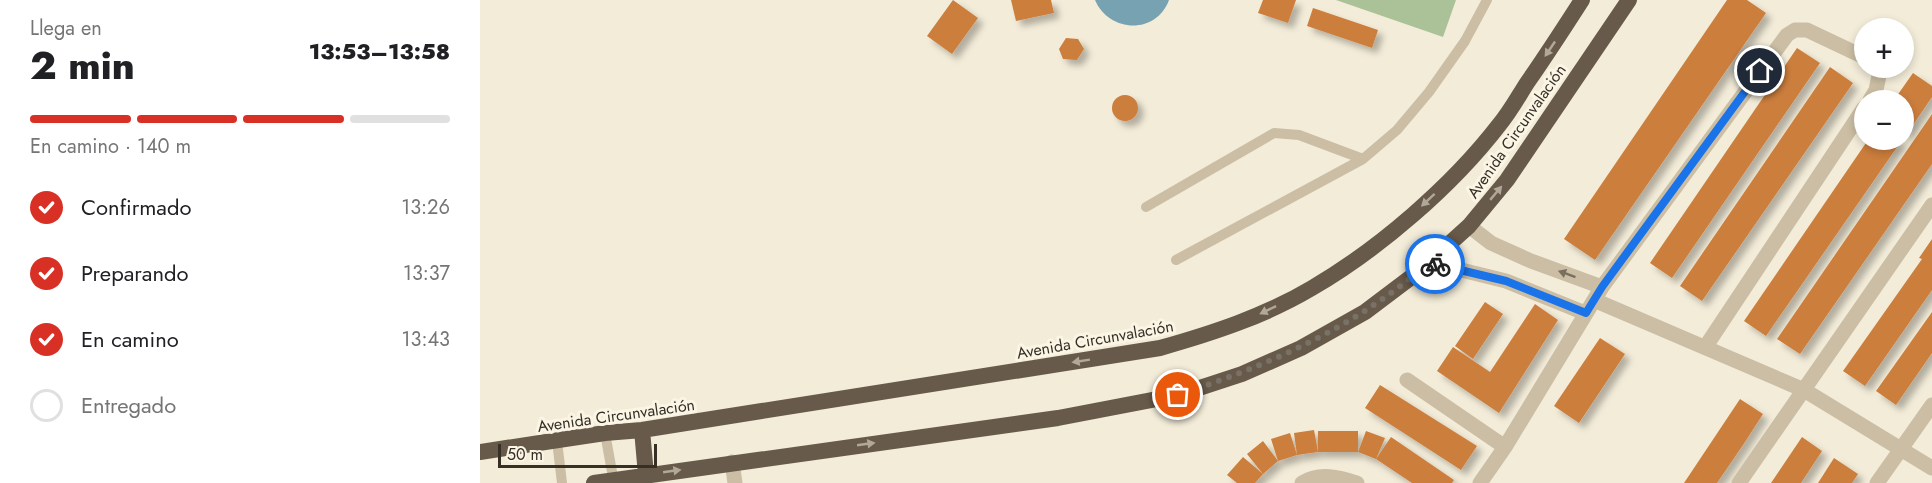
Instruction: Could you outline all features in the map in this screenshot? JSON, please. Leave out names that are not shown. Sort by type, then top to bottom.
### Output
[{"type":"highway","name":"Avenida Circunvalación","points":[[480,452],[605,433],[642,430],[1160,348],[1209,334],[1256,315],[1312,288],[1368,250],[1461,168],[1500,124],[1582,0]]},
{"type":"highway","name":"Avenida Circunvalación","points":[[594,483],[1058,418],[1178,395],[1242,374],[1301,348],[1365,312],[1429,262],[1469,226],[1508,180],[1629,0]]},
{"type":"highway","points":[[642,430],[646,475]]},
{"type":"street","points":[[1480,483],[1505,447],[1598,293],[1787,35],[1795,30],[1807,30],[1854,52]]},
{"type":"street","points":[[1706,346],[1854,123]]},
{"type":"street","points":[[1739,483],[1932,205]]},
{"type":"street","points":[[1469,226],[1491,243],[1706,346],[1804,390],[1932,468]]},
{"type":"street","points":[[1429,262],[1506,281],[1586,313]]},
{"type":"street","points":[[1407,380],[1505,447]]},
{"type":"street","points":[[1877,483],[1932,405]]},
{"type":"street","points":[[732,462],[735,483]]},
{"type":"street","points":[[1302,483],[1306,480],[1334,476],[1357,483]]},
{"type":"lane","points":[[1176,260],[1362,159],[1397,130],[1429,92],[1466,41],[1487,0]]},
{"type":"lane","points":[[1146,207],[1274,133],[1299,135],[1362,159]]},
{"type":"lane","points":[[605,433],[613,481]]},
{"type":"lane","points":[[557,441],[562,483]]},
{"type":"green space","points":[[1336,0],[1456,0],[1443,37]]},
{"type":"water","points":[[1095,0],[1169,0],[1163,11],[1154,19],[1132,26],[1111,19]]},
{"type":"building","points":[[953,0],[978,18],[952,54],[927,36]]},
{"type":"building","points":[[1011,0],[1051,0],[1054,13],[1016,21]]},
{"type":"building","points":[[1263,0],[1296,0],[1288,23],[1258,13]]},
{"type":"building","points":[[1727,0],[1747,0],[1766,13],[1595,260],[1564,239]]},
{"type":"building","points":[[1313,8],[1378,30],[1372,48],[1307,26]]},
{"type":"building","points":[[1066,38],[1078,39],[1084,49],[1077,60],[1063,59],[1059,49]]},
{"type":"building","points":[[1797,48],[1820,63],[1672,278],[1650,263]]},
{"type":"building","points":[[1830,67],[1853,83],[1702,301],[1680,286]]},
{"type":"building","points":[[1914,74],[1932,86],[1932,97],[1914,123],[1914,90],[1901,90],[1909,78],[1914,78]]},
{"type":"building","points":[[1125,95],[1134,99],[1138,108],[1134,117],[1125,121],[1116,117],[1112,108],[1116,99]]},
{"type":"building","points":[[1932,114],[1932,164],[1800,354],[1777,339],[1907,150],[1914,150],[1914,140]]},
{"type":"building","points":[[1861,150],[1895,150],[1766,336],[1744,321]]},
{"type":"building","points":[[1932,239],[1932,290],[1865,386],[1843,371],[1922,259],[1919,258]]},
{"type":"building","points":[[1485,302],[1503,314],[1473,359],[1455,346]]},
{"type":"building","points":[[1535,304],[1558,320],[1499,413],[1437,371],[1453,347],[1490,372]]},
{"type":"building","points":[[1932,312],[1932,353],[1896,405],[1876,391]]},
{"type":"building","points":[[1600,338],[1625,354],[1579,423],[1554,406]]},
{"type":"building","points":[[1380,385],[1477,446],[1461,470],[1365,408]]},
{"type":"building","points":[[1740,399],[1763,414],[1743,445],[1717,483],[1684,483]]},
{"type":"building","points":[[1314,430],[1318,452],[1297,455],[1294,433]]},
{"type":"building","points":[[1318,431],[1358,431],[1358,452],[1318,452]]},
{"type":"building","points":[[1366,431],[1385,438],[1376,459],[1358,452]]},
{"type":"building","points":[[1290,433],[1297,455],[1278,461],[1271,439]]},
{"type":"building","points":[[1391,437],[1454,480],[1452,483],[1412,483],[1376,459]]},
{"type":"building","points":[[1802,437],[1822,451],[1801,483],[1771,483]]},
{"type":"building","points":[[1263,441],[1278,461],[1263,474],[1247,454]]},
{"type":"building","points":[[1243,457],[1263,474],[1255,483],[1237,483],[1227,475]]},
{"type":"building","points":[[1834,458],[1858,474],[1852,483],[1818,483]]},
{"type":"way so far","points":[[1178,395],[1242,374],[1301,348],[1365,312],[1429,262],[1435,264]]},
{"type":"route","points":[[1435,264],[1506,281],[1586,313],[1602,287],[1760,71]]}]
